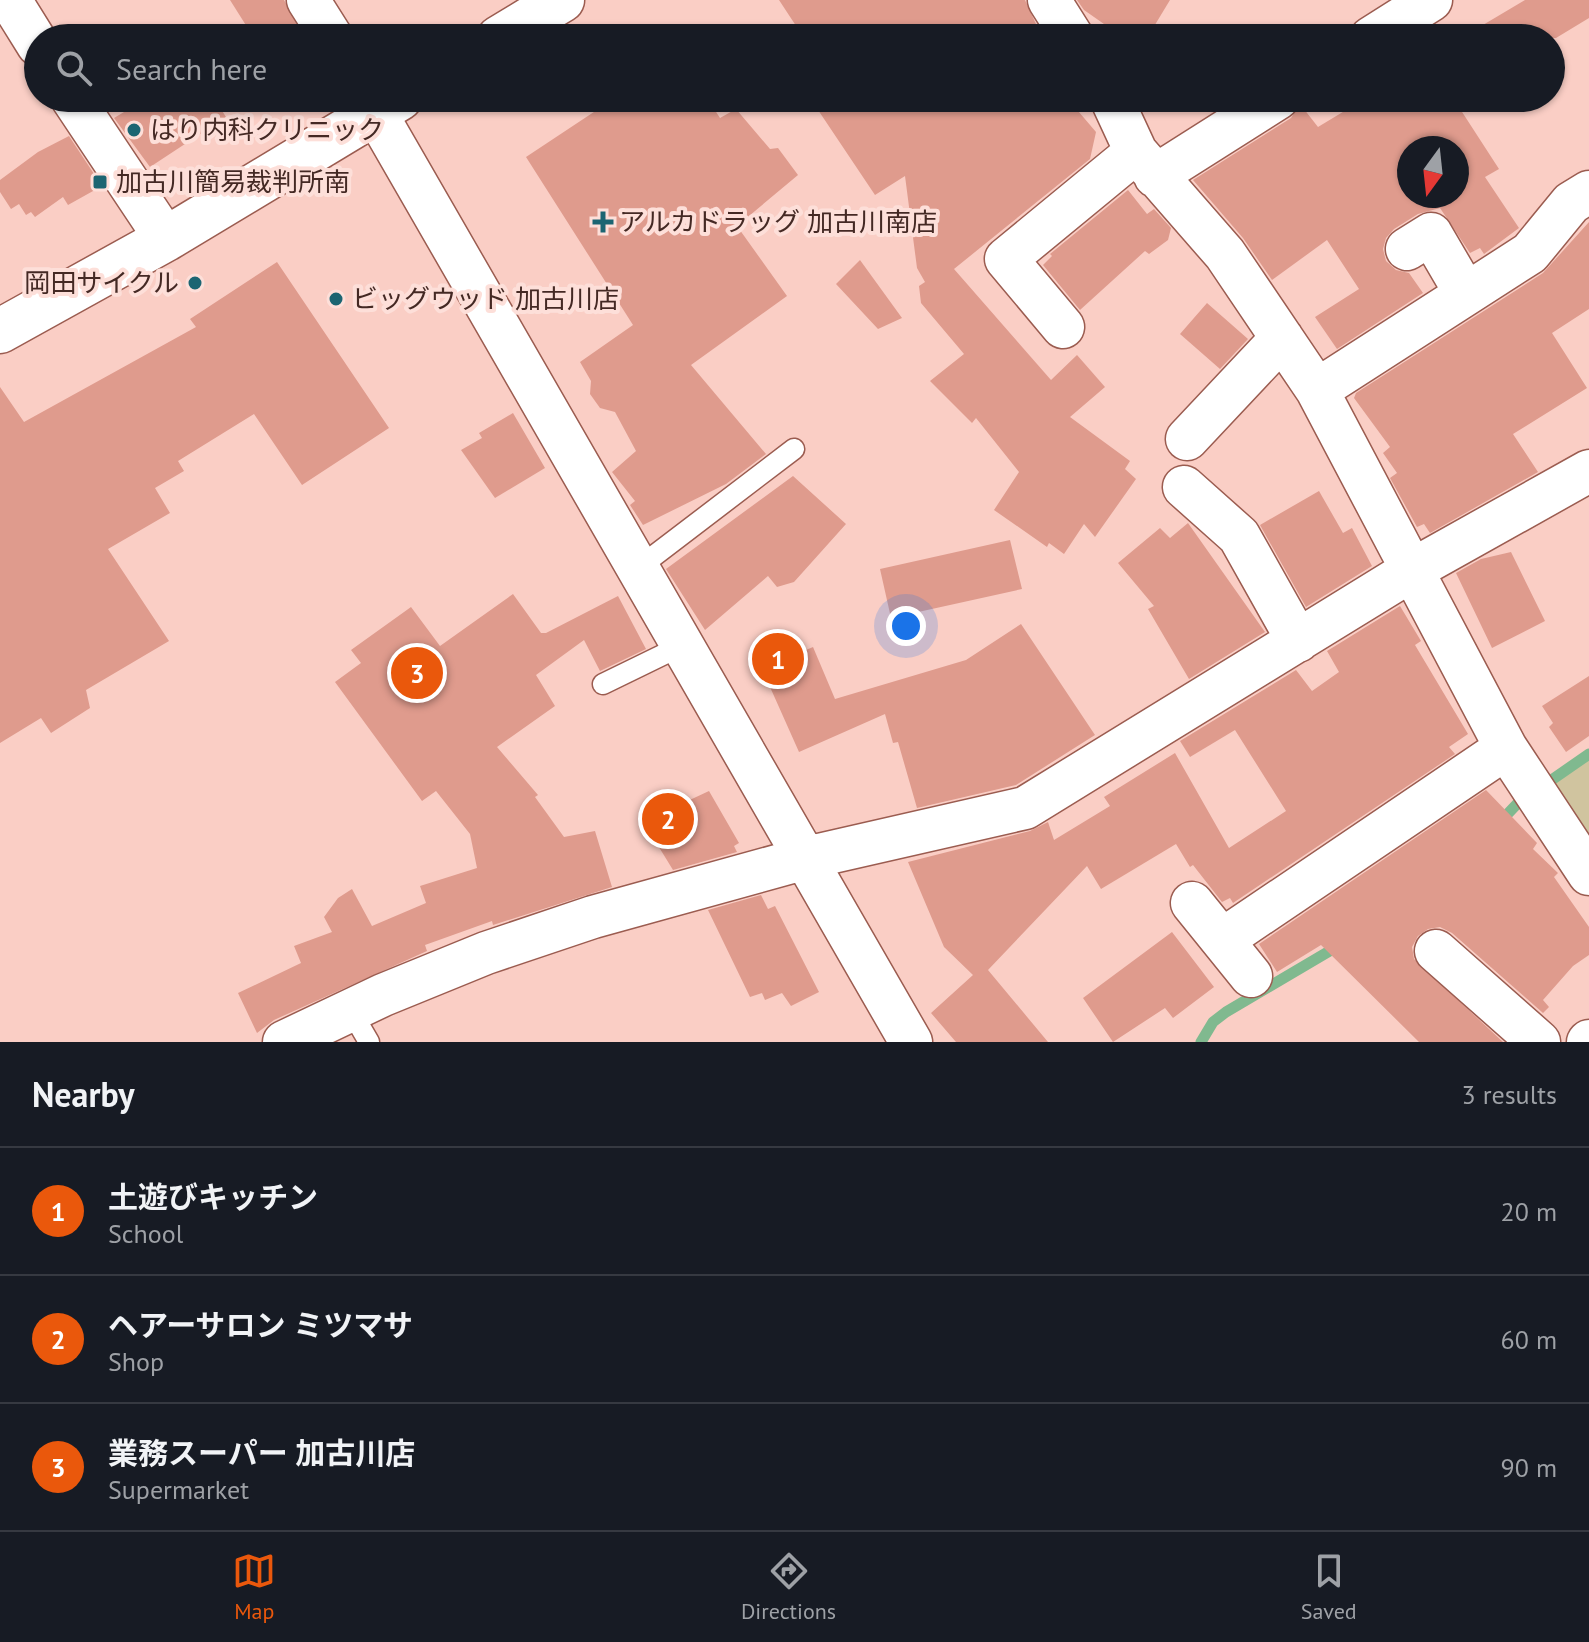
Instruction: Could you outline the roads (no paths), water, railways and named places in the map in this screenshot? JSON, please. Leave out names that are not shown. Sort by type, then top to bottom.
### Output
[{"type":"main road","points":[[522,24],[562,0]]},
{"type":"main road","points":[[0,331],[166,239],[367,112]]},
{"type":"street","points":[[10,0],[25,24]]},
{"type":"street","points":[[308,0],[323,24]]},
{"type":"street","points":[[1049,0],[1064,24]]},
{"type":"street","points":[[1393,24],[1431,0]]},
{"type":"street","points":[[81,112],[166,239]]},
{"type":"street","points":[[386,112],[638,568],[911,1042]]},
{"type":"street","points":[[1118,112],[1146,164],[1225,254],[1317,390],[1506,748],[1589,874]]},
{"type":"street","points":[[1063,327],[1006,259],[1146,164],[1250,112]]},
{"type":"street","points":[[1317,390],[1530,253],[1571,203],[1589,192]]},
{"type":"street","points":[[1407,249],[1431,234],[1466,294]]},
{"type":"street","points":[[1187,439],[1282,338]]},
{"type":"street","points":[[284,1042],[360,1026],[486,953],[593,917],[806,858],[1025,808],[1412,570],[1589,471]]},
{"type":"street","points":[[1184,487],[1239,536],[1298,641]]},
{"type":"street","points":[[1222,940],[1506,748]]},
{"type":"street","points":[[1192,903],[1251,976]]},
{"type":"street","points":[[1436,951],[1492,981],[1539,1042]]},
{"type":"lane","points":[[638,568],[794,449]]},
{"type":"lane","points":[[603,684],[683,645]]},
{"type":"waterway","points":[[1498,824],[1517,804],[1589,754]]},
{"type":"waterway","points":[[1201,1042],[1213,1022],[1226,1012],[1338,946]]},
{"type":"place","name":"はり内科クリニック","points":[[134,130]]},
{"type":"place","name":"加古川簡易裁判所南","points":[[100,182]]},
{"type":"place","name":"アルカドラッグ 加古川南店","points":[[603,222]]},
{"type":"place","name":"岡田サイクル","points":[[195,283]]},
{"type":"place","name":"ビッグウッド 加古川店","points":[[336,299]]},
{"type":"place","name":"土遊びキッチン","points":[[778,659]]},
{"type":"place","name":"業務スーパー 加古川店","points":[[417,673]]},
{"type":"place","name":"ヘアーサロン ミツマサ","points":[[668,819]]}]
